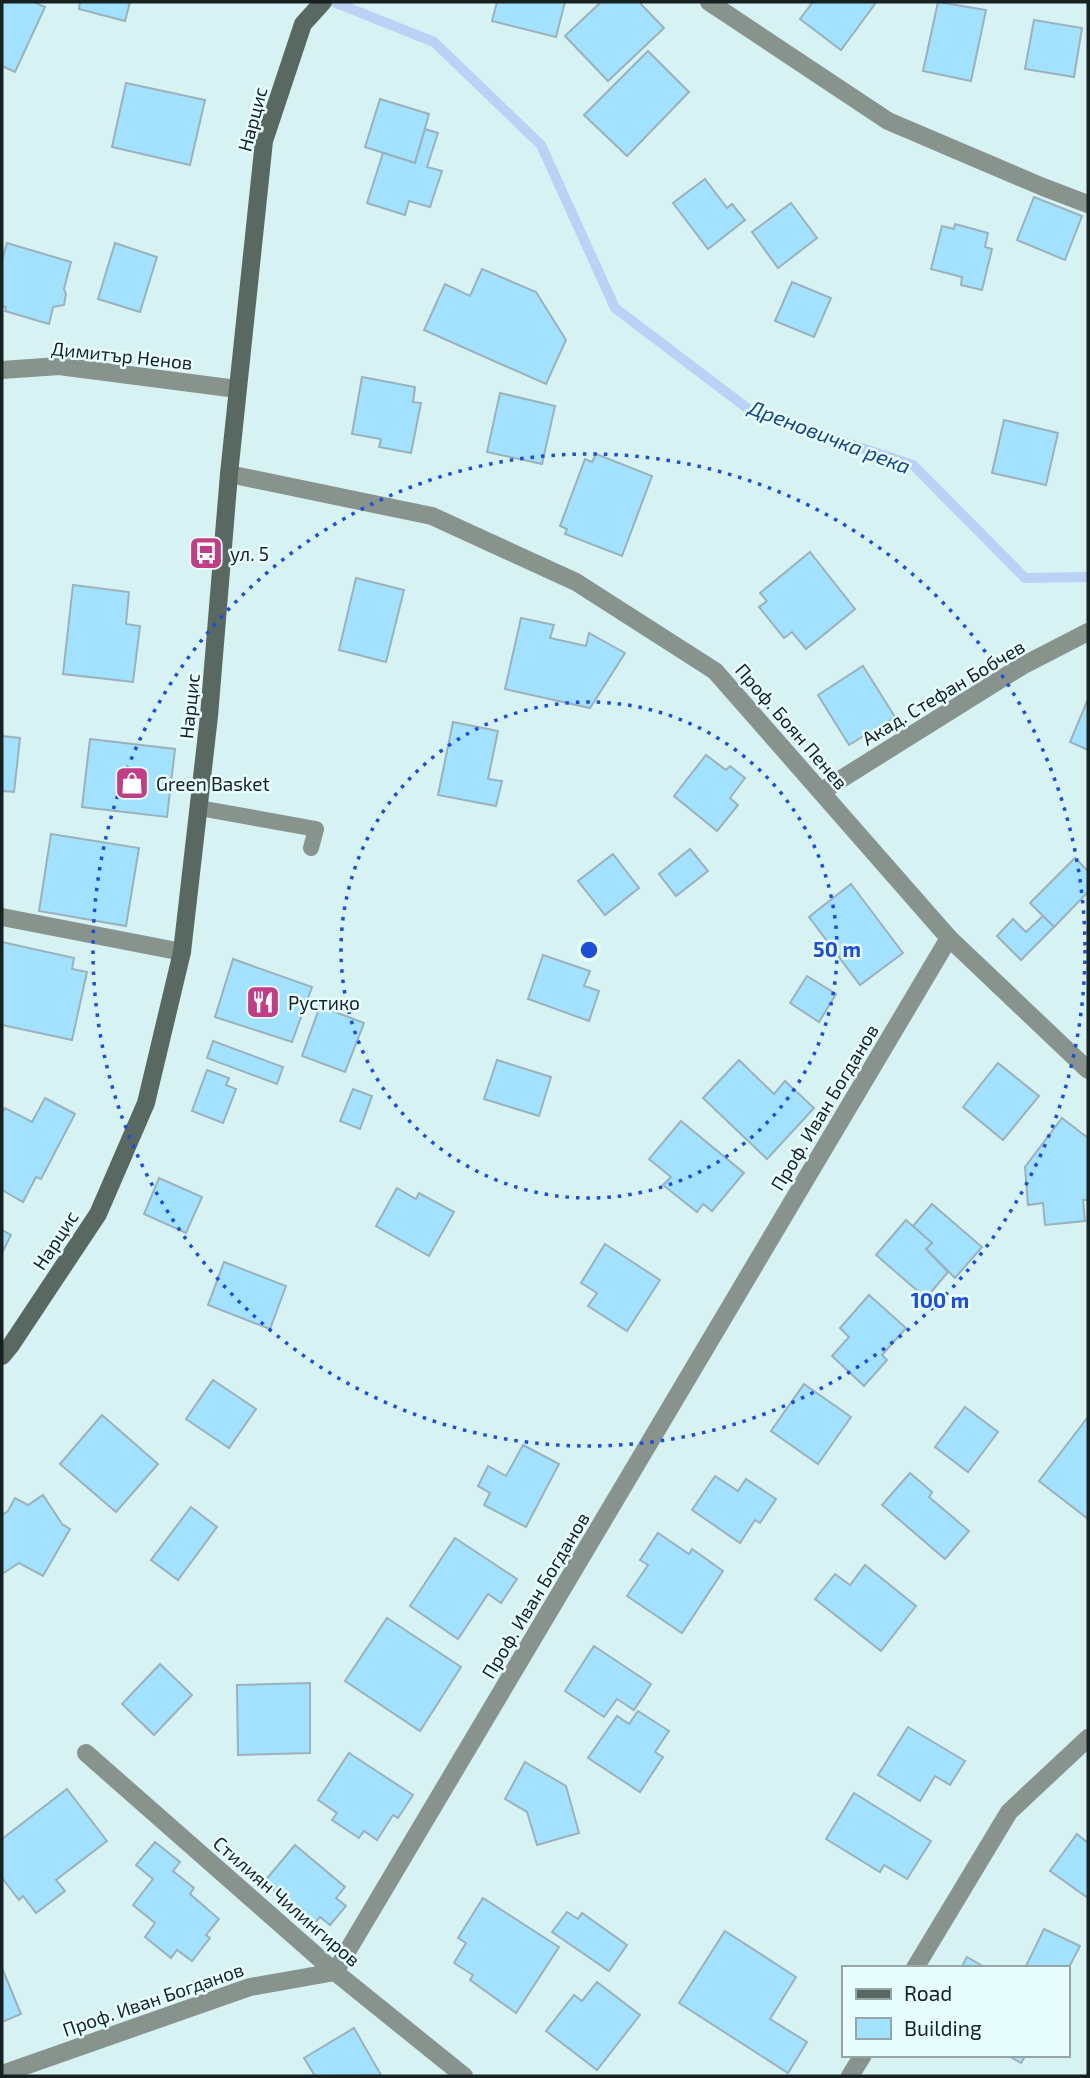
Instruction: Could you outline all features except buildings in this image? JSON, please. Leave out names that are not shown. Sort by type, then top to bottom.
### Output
[{"type":"main road","name":"Нарцис","points":[[2,1356],[97,1214],[146,1103],[183,952],[209,716],[237,389],[264,141],[303,24],[323,2]]},
{"type":"street","points":[[709,2],[888,121],[1088,204]]},
{"type":"street","name":"Димитър Ненов","points":[[2,370],[60,366],[237,389]]},
{"type":"street","name":"Проф. Боян Пенев","points":[[229,474],[432,516],[576,582],[715,671],[949,938],[1088,1070]]},
{"type":"street","name":"Акад. Стефан Бобчев","points":[[822,791],[1022,666],[1088,632]]},
{"type":"street","points":[[2,917],[183,952]]},
{"type":"street","name":"Проф. Иван Богданов","points":[[2,2074],[250,1987],[335,1972],[949,938]]},
{"type":"street","points":[[916,1966],[1009,1812],[1086,1743]]},
{"type":"street","name":"Стилиян Чилингиров","points":[[86,1753],[335,1972],[464,2076]]},
{"type":"street","points":[[850,2076],[862,2057]]},
{"type":"lane","points":[[199,808],[316,829],[311,848]]},
{"type":"waterway","name":"Дреновичка река","points":[[334,2],[434,42],[541,145],[615,308],[751,411],[913,465],[1025,578],[1088,577]]},
{"type":"place","name":"ул. 5","points":[[206,553]]},
{"type":"place","name":"Green Basket","points":[[132,783]]},
{"type":"place","name":"Рустико","points":[[263,1002]]}]
